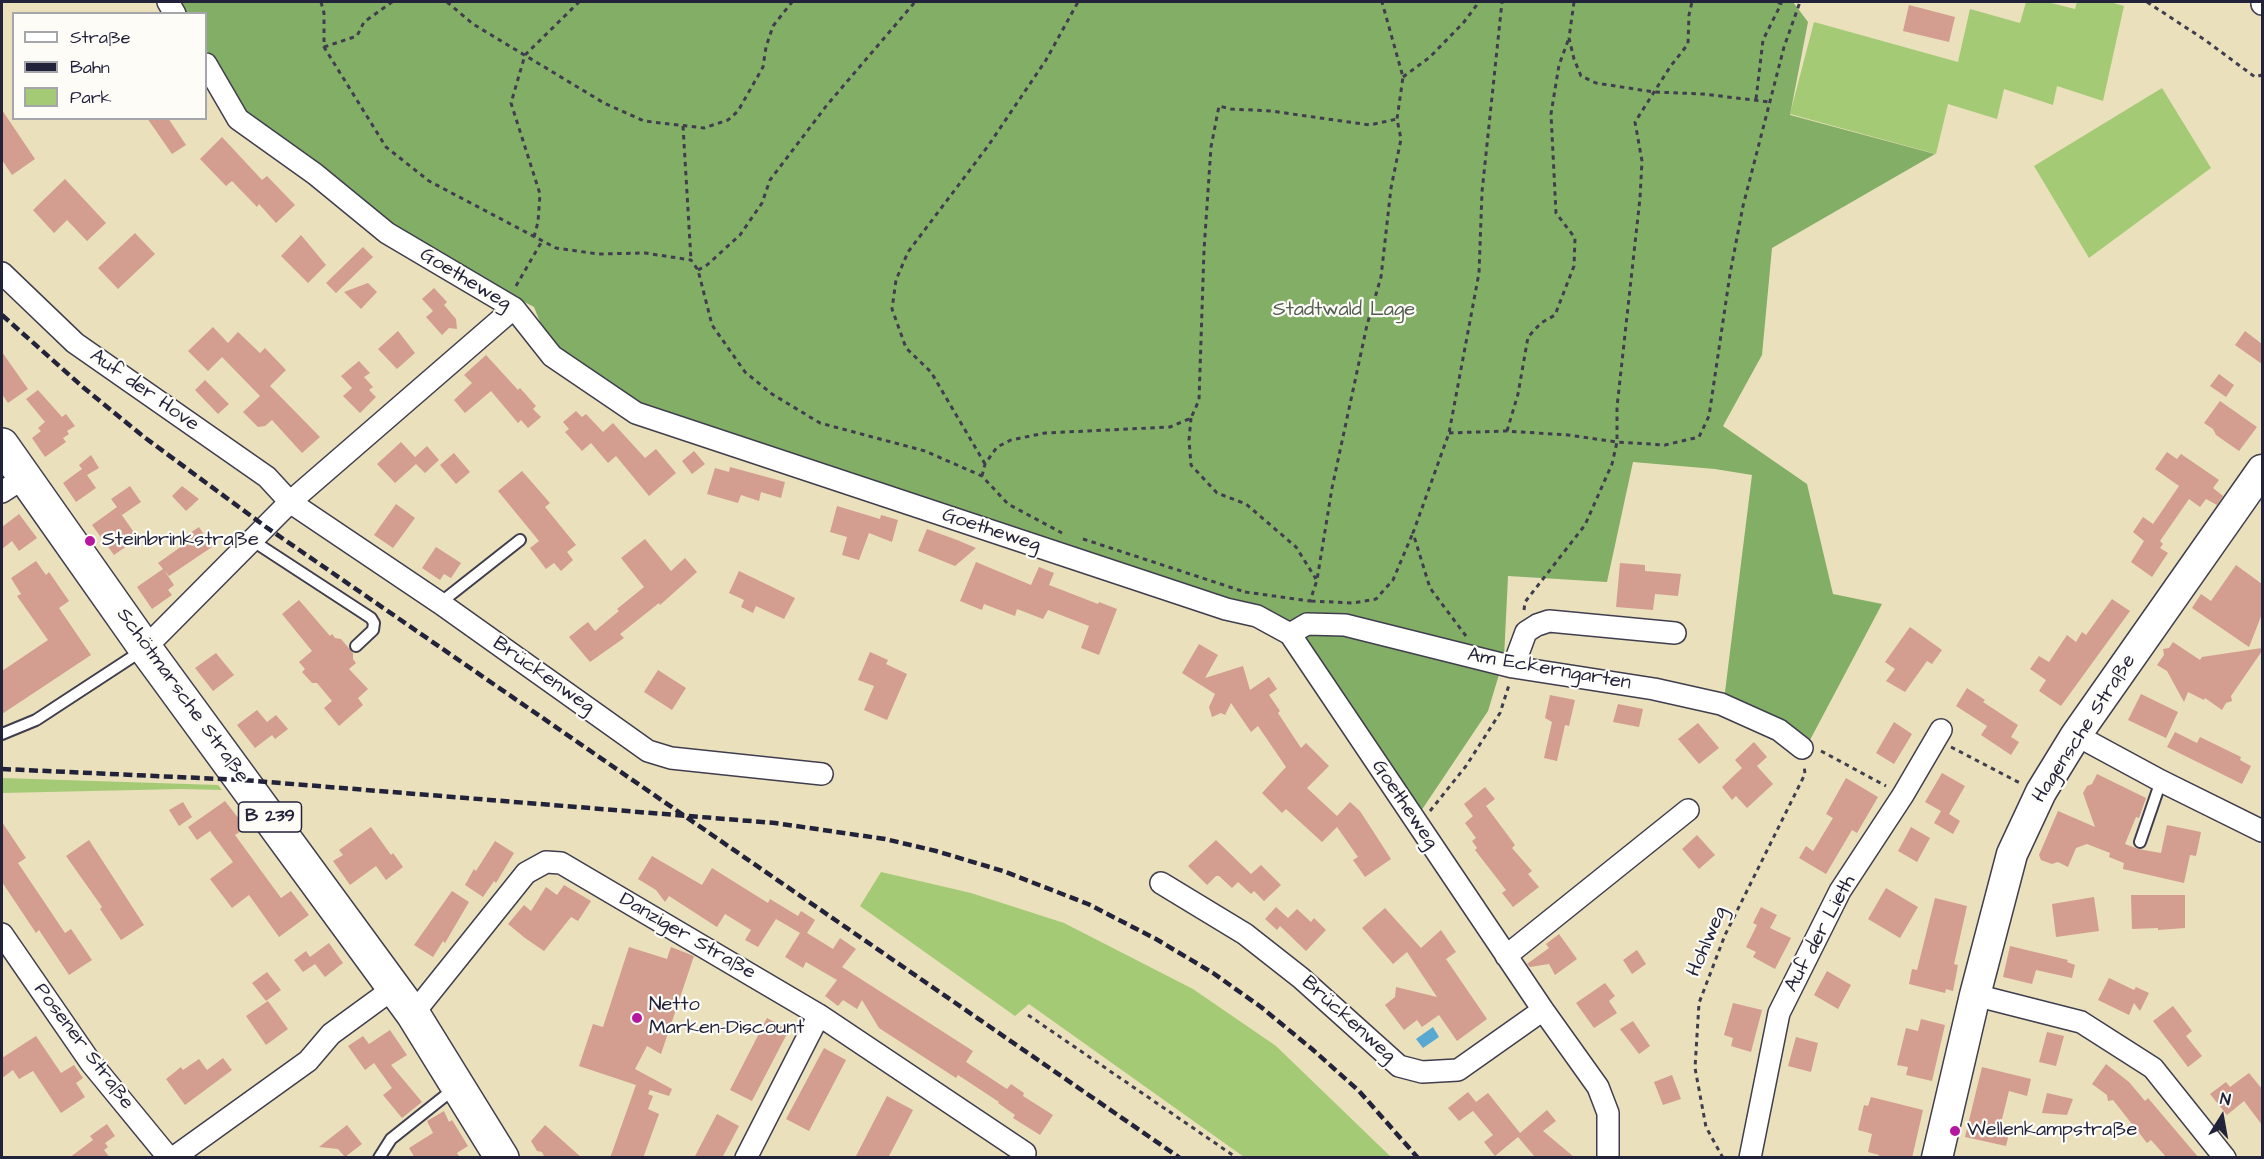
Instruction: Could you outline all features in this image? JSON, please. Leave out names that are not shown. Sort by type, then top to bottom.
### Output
[{"type":"main road","name":"Schötmarsche Straße","points":[[2,445],[13,485],[145,648],[413,1014],[502,1158]]},
{"type":"street","name":"Goetheweg","points":[[207,66],[238,119],[315,174],[387,233],[514,308],[552,356],[636,414],[1226,609],[1257,616],[1290,634],[1542,1010],[1598,1087],[1608,1113],[1608,1158]]},
{"type":"street","name":"Auf der Hove","points":[[2,273],[75,343],[267,477],[290,502]]},
{"type":"street","points":[[145,648],[290,502],[514,308]]},
{"type":"street","name":"Hagensche Straße","points":[[1938,1158],[1975,995],[2012,854],[2041,792],[2076,735],[2262,470]]},
{"type":"street","name":"Brückenweg","points":[[290,502],[440,603],[648,751],[671,758],[822,774]]},
{"type":"street","points":[[1513,667],[1526,632],[1549,621],[1674,633]]},
{"type":"street","name":"Am Eckerngarten","points":[[1290,634],[1307,624],[1345,625],[1513,667],[1653,689],[1721,704],[1779,730],[1802,748]]},
{"type":"street","name":"Auf der Lieth","points":[[1750,1158],[1779,1013],[1840,891],[1903,795],[1941,730]]},
{"type":"street","points":[[2076,735],[2161,781],[2262,831]]},
{"type":"street","points":[[1506,956],[1688,810]]},
{"type":"street","name":"Danziger Straße","points":[[413,1014],[526,873],[546,862],[561,863],[819,1016],[1023,1155]]},
{"type":"street","name":"Brückenweg","points":[[1161,883],[1245,934],[1301,978],[1399,1066],[1422,1072],[1458,1070],[1542,1010]]},
{"type":"street","name":"Posener Straße","points":[[2,934],[91,1063],[169,1158]]},
{"type":"street","points":[[173,1158],[308,1061],[331,1034],[394,988]]},
{"type":"street","points":[[1975,995],[2081,1022],[2153,1068],[2225,1158]]},
{"type":"street","points":[[746,1158],[819,1016]]},
{"type":"lane","points":[[440,603],[520,540]]},
{"type":"lane","points":[[253,541],[371,618],[374,623],[373,630],[356,646]]},
{"type":"lane","points":[[2,734],[36,720],[145,648]]},
{"type":"lane","points":[[2140,842],[2161,781]]},
{"type":"lane","points":[[379,1158],[391,1139],[458,1086]]},
{"type":"path","points":[[321,2],[324,13],[324,47],[386,147],[429,181],[556,248],[598,254],[645,254],[691,260]]},
{"type":"path","points":[[324,47],[357,36],[364,22],[392,2]]},
{"type":"path","points":[[447,2],[473,24],[604,103],[644,121],[704,128],[728,120],[738,111],[763,67],[766,47],[773,26],[792,2]]},
{"type":"path","points":[[534,237],[538,222],[540,194],[511,103],[525,55],[579,2]]},
{"type":"path","points":[[698,270],[707,265],[740,235],[762,203],[770,180],[826,105],[915,2]]},
{"type":"path","points":[[984,464],[931,372],[906,348],[892,309],[897,280],[908,252],[988,146],[1046,60],[1078,2]]},
{"type":"path","points":[[1310,601],[1317,580],[1332,488],[1367,325],[1381,277],[1391,188],[1401,139],[1397,119],[1404,77],[1382,2]]},
{"type":"path","points":[[1404,77],[1430,57],[1464,22],[1479,2]]},
{"type":"path","points":[[1074,536],[1243,591],[1310,601],[1353,603],[1376,599],[1394,580],[1449,433],[1479,273],[1482,192],[1502,2]]},
{"type":"path","points":[[1506,431],[1518,394],[1528,337],[1541,323],[1554,315],[1574,266],[1575,238],[1556,213],[1551,114],[1559,65],[1569,38],[1574,2]]},
{"type":"path","points":[[1526,632],[1523,623],[1525,602],[1585,525],[1605,483],[1617,442],[1617,406],[1640,198],[1642,161],[1635,122],[1670,67],[1688,44],[1692,2]]},
{"type":"path","points":[[1756,99],[1763,40],[1781,2]]},
{"type":"path","points":[[1449,433],[1506,431],[1665,445],[1699,436],[1709,416],[1730,274],[1743,206],[1784,47],[1800,2]]},
{"type":"path","points":[[2147,2],[2205,40],[2255,77],[2262,75]]},
{"type":"path","points":[[1569,38],[1581,75],[1596,83],[1654,92],[1770,102]]},
{"type":"path","points":[[1317,580],[1296,548],[1246,504],[1217,493],[1191,465],[1189,440],[1191,418],[1199,400],[1204,250],[1211,147],[1219,106],[1231,110],[1271,111],[1370,125],[1397,119]]},
{"type":"path","points":[[684,126],[691,260],[698,270],[712,325],[745,372],[772,394],[820,423],[925,451],[982,476],[1008,504],[1063,533]]},
{"type":"path","points":[[514,308],[514,290],[542,241]]},
{"type":"path","points":[[982,476],[984,464],[996,447],[1011,440],[1045,433],[1170,427],[1191,418]]},
{"type":"path","points":[[1413,533],[1430,588],[1466,636],[1473,657]]},
{"type":"path","points":[[1243,591],[1257,616]]},
{"type":"path","points":[[1418,826],[1466,766],[1500,713],[1507,696],[1513,667]]},
{"type":"path","name":"Hohlweg","points":[[1723,1158],[1706,1127],[1695,1068],[1699,1003],[1725,935],[1805,774],[1802,748]]},
{"type":"path","points":[[1824,751],[1903,795]]},
{"type":"path","points":[[1966,756],[2024,784]]},
{"type":"path","points":[[1029,1015],[1237,1158]]},
{"type":"green space","name":"Stadtwald Lage","points":[[178,2],[1793,2],[1808,22],[1790,115],[1935,154],[1772,248],[1762,355],[1723,426],[1807,484],[1833,594],[1882,604],[1810,740],[1724,700],[1752,475],[1715,469],[1633,462],[1607,582],[1508,576],[1504,658],[1488,711],[1419,814],[1328,677],[1237,601],[645,409],[551,349],[534,307],[372,223],[241,112],[207,51],[207,12],[184,12]]},
{"type":"green space","points":[[2026,2],[2047,2],[2075,9],[2077,2],[2110,2],[2124,6],[2103,101],[2057,86],[2053,105],[2004,89],[1997,119],[1948,104],[1936,154],[1790,114],[1814,22],[1958,62],[1970,9],[2020,23]]},
{"type":"green space","points":[[2162,88],[2211,168],[2089,258],[2034,166]]},
{"type":"green space","points":[[2,778],[218,785],[222,790],[2,793]]},
{"type":"green space","points":[[881,872],[971,893],[1064,923],[1193,989],[1276,1046],[1391,1157],[1244,1157],[1029,1004],[1015,1016],[860,906]]},
{"type":"water","points":[[1433,1027],[1439,1037],[1423,1048],[1416,1039]]},
{"type":"building","points":[[1909,5],[1955,17],[1949,42],[1903,31]]},
{"type":"building","points":[[2,110],[35,159],[12,175],[2,160]]},
{"type":"building","points":[[148,120],[169,120],[186,145],[172,154]]},
{"type":"building","points":[[222,137],[262,180],[267,176],[295,205],[276,223],[259,204],[257,207],[232,181],[226,186],[200,159]]},
{"type":"building","points":[[65,179],[106,223],[87,241],[67,220],[54,233],[33,210]]},
{"type":"building","points":[[135,233],[155,254],[118,289],[98,268]]},
{"type":"building","points":[[301,235],[326,265],[308,283],[281,256]]},
{"type":"building","points":[[363,247],[373,257],[336,293],[326,283]]},
{"type":"building","points":[[368,283],[377,292],[361,309],[344,292]]},
{"type":"building","points":[[434,288],[447,302],[444,305],[456,319],[457,329],[449,328],[442,335],[426,317],[433,311],[422,299]]},
{"type":"building","points":[[213,327],[228,343],[238,332],[260,353],[265,348],[286,370],[270,386],[320,437],[302,453],[272,420],[265,426],[258,427],[243,412],[260,396],[222,357],[208,371],[188,351]]},
{"type":"building","points":[[398,331],[415,353],[397,369],[378,349]]},
{"type":"building","points":[[2245,331],[2262,344],[2262,364],[2235,345]]},
{"type":"building","points":[[2,352],[28,389],[8,403],[2,394]]},
{"type":"building","points":[[486,355],[536,406],[533,409],[541,417],[528,428],[521,420],[518,423],[491,391],[465,413],[454,400],[472,383],[464,375]]},
{"type":"building","points":[[359,361],[370,373],[364,377],[373,387],[369,390],[376,397],[360,413],[343,396],[352,388],[341,376]]},
{"type":"building","points":[[2219,374],[2234,385],[2226,397],[2210,386]]},
{"type":"building","points":[[205,380],[229,404],[218,414],[195,390]]},
{"type":"building","points":[[38,390],[62,417],[66,414],[75,426],[67,431],[69,434],[63,438],[66,442],[45,457],[32,438],[41,431],[38,428],[45,422],[26,399]]},
{"type":"building","points":[[2220,401],[2257,427],[2239,451],[2216,435],[2213,429],[2204,423]]},
{"type":"building","points":[[576,411],[582,417],[586,414],[603,432],[613,423],[645,458],[656,449],[676,473],[649,496],[616,456],[608,463],[591,443],[582,451],[565,432],[569,429],[563,422]]},
{"type":"building","points":[[401,442],[415,457],[427,446],[439,460],[425,473],[416,464],[395,483],[377,464]]},
{"type":"building","points":[[694,451],[705,464],[692,474],[682,461]]},
{"type":"building","points":[[2167,452],[2177,459],[2181,454],[2219,480],[2213,488],[2223,496],[2217,505],[2206,499],[2200,507],[2189,499],[2160,541],[2163,544],[2160,548],[2168,553],[2152,577],[2131,562],[2144,541],[2133,532],[2143,517],[2153,524],[2179,486],[2155,469]]},
{"type":"building","points":[[454,453],[470,472],[456,484],[440,465]]},
{"type":"building","points":[[91,455],[99,468],[87,475],[96,488],[76,502],[63,483],[82,469],[79,465]]},
{"type":"building","points":[[730,467],[785,482],[781,498],[761,492],[759,501],[741,495],[738,503],[707,494],[715,468],[729,472]]},
{"type":"building","points":[[522,471],[550,503],[545,507],[576,545],[567,552],[573,560],[561,571],[554,563],[546,569],[530,548],[539,541],[498,491]]},
{"type":"building","points":[[130,486],[141,502],[122,515],[119,511],[138,538],[114,555],[92,525],[117,507],[111,499]]},
{"type":"building","points":[[182,486],[199,499],[186,511],[172,496]]},
{"type":"building","points":[[396,504],[415,518],[393,548],[374,535]]},
{"type":"building","points":[[837,506],[880,519],[881,515],[898,520],[892,542],[869,533],[859,560],[842,555],[847,537],[830,532]]},
{"type":"building","points":[[19,514],[37,538],[19,551],[12,541],[2,549],[2,527]]},
{"type":"building","points":[[199,527],[212,547],[169,576],[164,570],[174,585],[168,590],[172,595],[152,609],[137,587],[163,569],[158,563],[182,546],[178,541]]},
{"type":"building","points":[[927,529],[976,548],[955,566],[918,551]]},
{"type":"building","points":[[645,539],[671,571],[685,558],[697,572],[660,605],[659,603],[620,634],[624,638],[590,662],[569,637],[588,622],[595,631],[644,587],[621,558]]},
{"type":"building","points":[[436,547],[461,563],[451,578],[444,574],[440,580],[422,568]]},
{"type":"building","points":[[36,561],[46,575],[49,572],[69,601],[59,608],[91,655],[2,714],[2,671],[48,640],[17,596],[21,594],[11,578]]},
{"type":"building","points":[[976,562],[1031,585],[1039,567],[1054,573],[1049,585],[1117,609],[1099,655],[1081,648],[1089,626],[1048,610],[1043,619],[1017,609],[1015,616],[984,604],[982,610],[960,601]]},
{"type":"building","points":[[1620,563],[1645,565],[1645,571],[1681,574],[1678,596],[1655,594],[1653,610],[1616,607]]},
{"type":"building","points":[[2236,565],[2262,584],[2262,614],[2249,647],[2192,608],[2201,594],[2211,601]]},
{"type":"building","points":[[739,571],[795,598],[784,619],[756,606],[753,613],[741,607],[744,600],[729,593]]},
{"type":"building","points":[[2112,599],[2130,611],[2061,706],[2039,691],[2046,680],[2030,669],[2039,656],[2049,662],[2067,635],[2076,642],[2082,632],[2086,635]]},
{"type":"building","points":[[299,600],[330,636],[332,634],[335,638],[341,639],[353,653],[356,663],[349,669],[368,689],[358,698],[363,705],[339,726],[324,708],[332,701],[317,683],[312,683],[302,672],[305,669],[299,662],[312,651],[282,614]]},
{"type":"building","points":[[1910,627],[1942,650],[1932,664],[1927,661],[1905,692],[1886,681],[1895,669],[1885,662]]},
{"type":"building","points":[[2173,642],[2200,660],[2202,657],[2262,648],[2262,651],[2231,696],[2232,701],[2226,703],[2222,710],[2205,698],[2204,700],[2188,692],[2184,702],[2167,671],[2157,665],[2164,655],[2163,649],[2169,648]]},
{"type":"building","points":[[1199,644],[1218,655],[1205,678],[1243,666],[1250,690],[1269,677],[1277,689],[1269,695],[1301,748],[1306,743],[1329,766],[1307,788],[1337,816],[1350,802],[1360,811],[1391,859],[1365,877],[1353,860],[1358,857],[1337,827],[1322,842],[1286,809],[1282,813],[1262,793],[1286,767],[1258,726],[1251,732],[1231,703],[1225,715],[1221,713],[1212,717],[1209,707],[1215,694],[1182,673]]},
{"type":"building","points":[[870,652],[888,660],[886,664],[907,674],[887,720],[864,710],[874,686],[858,680]]},
{"type":"building","points":[[216,653],[234,675],[213,691],[195,668]]},
{"type":"building","points":[[658,670],[686,688],[672,710],[644,692]]},
{"type":"building","points":[[1967,688],[1985,700],[1983,702],[2018,725],[2011,737],[2019,742],[2011,755],[1981,735],[1987,726],[1956,706]]},
{"type":"building","points":[[2141,694],[2178,712],[2166,738],[2128,720]]},
{"type":"building","points":[[1550,695],[1575,700],[1569,726],[1565,725],[1557,761],[1544,758],[1552,722],[1545,718]]},
{"type":"building","points":[[1618,704],[1643,709],[1639,727],[1613,722]]},
{"type":"building","points":[[257,710],[267,722],[276,715],[288,729],[275,739],[272,735],[255,748],[237,725]]},
{"type":"building","points":[[1894,722],[1912,734],[1894,764],[1876,753]]},
{"type":"building","points":[[1698,723],[1719,748],[1699,764],[1678,739]]},
{"type":"building","points":[[2175,732],[2197,743],[2200,737],[2241,757],[2240,760],[2251,766],[2242,784],[2167,747]]},
{"type":"building","points":[[1754,742],[1767,757],[1757,766],[1773,784],[1747,808],[1736,796],[1732,800],[1722,787],[1742,768],[1735,760]]},
{"type":"building","points":[[1942,773],[1965,786],[1949,814],[1960,821],[1953,834],[1934,823],[1941,811],[1925,802]]},
{"type":"building","points":[[2097,774],[2146,798],[2139,818],[2136,817],[2125,844],[2161,853],[2167,825],[2201,832],[2196,856],[2190,855],[2184,883],[2123,869],[2124,863],[2109,857],[2110,853],[2087,844],[2076,848],[2068,867],[2058,862],[2052,864],[2041,860],[2039,855],[2058,811],[2095,827],[2083,793],[2087,786],[2092,784]]},
{"type":"building","points":[[1846,778],[1878,797],[1857,833],[1852,830],[1826,874],[1799,858],[1806,846],[1813,851],[1833,818],[1826,814]]},
{"type":"building","points":[[1485,787],[1495,799],[1486,806],[1515,845],[1512,848],[1532,871],[1528,874],[1539,887],[1513,907],[1502,893],[1506,890],[1475,850],[1477,848],[1472,841],[1476,838],[1465,823],[1473,816],[1464,804]]},
{"type":"building","points":[[225,801],[246,828],[235,835],[281,898],[291,891],[309,915],[279,937],[249,895],[232,908],[210,879],[233,862],[210,831],[197,840],[188,827]]},
{"type":"building","points":[[183,802],[192,817],[179,826],[169,810]]},
{"type":"building","points":[[2,822],[26,858],[18,863],[65,933],[71,929],[92,960],[69,975],[39,930],[36,933],[2,882]]},
{"type":"building","points":[[371,827],[391,855],[393,853],[403,867],[386,880],[376,866],[350,885],[333,861],[343,855],[339,850]]},
{"type":"building","points":[[1911,827],[1930,838],[1917,862],[1898,851]]},
{"type":"building","points":[[1697,835],[1715,855],[1699,869],[1682,849]]},
{"type":"building","points":[[89,840],[144,925],[121,940],[100,909],[102,907],[66,856]]},
{"type":"building","points":[[1216,840],[1251,874],[1261,865],[1281,885],[1264,901],[1254,891],[1251,894],[1238,882],[1232,888],[1219,876],[1207,885],[1188,866]]},
{"type":"building","points":[[495,841],[514,853],[496,883],[494,881],[483,897],[465,885]]},
{"type":"building","points":[[652,856],[702,885],[712,868],[768,903],[770,899],[798,916],[801,911],[815,920],[807,933],[833,949],[840,938],[856,949],[842,967],[973,1051],[966,1062],[1007,1089],[1011,1084],[1024,1093],[1023,1096],[1053,1115],[1040,1135],[1013,1118],[1015,1115],[999,1102],[958,1075],[956,1078],[879,1028],[862,1000],[857,1009],[843,1000],[838,1006],[825,996],[837,980],[806,962],[803,968],[785,957],[800,933],[776,919],[758,947],[745,940],[751,930],[725,914],[717,927],[669,896],[665,902],[656,890],[638,879]]},
{"type":"building","points":[[564,885],[591,901],[578,921],[571,917],[544,951],[508,924],[524,905],[531,911],[546,887],[557,895]]},
{"type":"building","points":[[1886,888],[1918,907],[1900,938],[1868,919]]},
{"type":"building","points":[[452,891],[469,902],[445,943],[443,941],[433,957],[414,945]]},
{"type":"building","points":[[2131,895],[2185,895],[2185,928],[2132,929]]},
{"type":"building","points":[[2094,897],[2099,931],[2056,937],[2052,904]]},
{"type":"building","points":[[1935,898],[1967,906],[1954,964],[1958,965],[1953,991],[1946,989],[1945,993],[1909,984],[1912,969],[1917,970]]},
{"type":"building","points":[[1276,907],[1288,918],[1297,909],[1311,922],[1314,918],[1326,930],[1306,951],[1280,926],[1277,930],[1265,919]]},
{"type":"building","points":[[1761,907],[1777,915],[1770,928],[1791,938],[1775,969],[1753,957],[1756,952],[1746,947],[1757,925],[1753,923]]},
{"type":"building","points":[[1385,908],[1421,948],[1441,930],[1456,952],[1446,959],[1487,1019],[1457,1041],[1439,1015],[1422,1027],[1417,1020],[1404,1030],[1385,1005],[1395,997],[1396,987],[1437,997],[1407,952],[1393,964],[1362,928]]},
{"type":"building","points":[[1559,934],[1577,959],[1555,975],[1549,964],[1530,967],[1527,964],[1549,948],[1546,944]]},
{"type":"building","points":[[329,943],[343,963],[325,977],[315,964],[303,972],[294,960],[306,951],[310,957]]},
{"type":"building","points":[[2010,946],[2068,960],[2067,962],[2075,965],[2072,978],[2036,970],[2032,984],[2003,977]]},
{"type":"building","points":[[629,947],[667,959],[671,947],[694,956],[661,1054],[647,1046],[635,1069],[672,1089],[669,1096],[650,1090],[648,1094],[653,1096],[648,1109],[659,1114],[643,1158],[610,1158],[636,1085],[579,1066],[593,1024],[603,1027]]},
{"type":"building","points":[[1637,950],[1646,964],[1632,974],[1623,960]]},
{"type":"building","points":[[1827,971],[1851,985],[1838,1009],[1814,995]]},
{"type":"building","points":[[267,972],[281,990],[266,1001],[252,983]]},
{"type":"building","points":[[2109,978],[2134,990],[2136,987],[2149,993],[2140,1011],[2134,1003],[2129,1015],[2098,1000]]},
{"type":"building","points":[[1605,983],[1615,996],[1609,1001],[1617,1013],[1594,1028],[1576,1003]]},
{"type":"building","points":[[268,1001],[288,1029],[266,1045],[246,1016]]},
{"type":"building","points":[[1733,1003],[1762,1010],[1751,1052],[1731,1046],[1733,1038],[1724,1035]]},
{"type":"building","points":[[2173,1006],[2192,1031],[2186,1036],[2202,1056],[2188,1067],[2153,1021]]},
{"type":"building","points":[[767,1018],[789,1030],[752,1101],[730,1090]]},
{"type":"building","points":[[1921,1019],[1945,1025],[1932,1081],[1906,1075],[1908,1067],[1897,1065],[1906,1028],[1918,1031]]},
{"type":"building","points":[[1633,1021],[1650,1046],[1639,1054],[1620,1029]]},
{"type":"building","points":[[390,1030],[407,1055],[391,1065],[422,1102],[402,1118],[383,1095],[392,1088],[374,1063],[365,1070],[348,1046],[363,1036],[369,1044]]},
{"type":"building","points":[[2047,1032],[2064,1036],[2056,1066],[2039,1062]]},
{"type":"building","points":[[36,1036],[61,1073],[74,1065],[83,1078],[76,1083],[85,1097],[61,1113],[33,1071],[19,1079],[13,1070],[2,1078],[2,1058]]},
{"type":"building","points":[[1796,1037],[1818,1043],[1811,1072],[1788,1066]]},
{"type":"building","points":[[824,1048],[846,1060],[809,1131],[786,1119]]},
{"type":"building","points":[[223,1058],[232,1070],[185,1105],[166,1079],[181,1067],[183,1070],[199,1059],[207,1070]]},
{"type":"building","points":[[2106,1064],[2129,1082],[2145,1101],[2148,1098],[2199,1158],[2167,1158],[2151,1140],[2147,1143],[2113,1100],[2108,1101],[2107,1095],[2092,1084]]},
{"type":"building","points":[[1982,1067],[2031,1079],[2027,1096],[2009,1091],[2000,1127],[2010,1130],[2006,1146],[1965,1137]]},
{"type":"building","points":[[2249,1073],[2262,1089],[2262,1125],[2244,1101],[2227,1115],[2210,1094],[2226,1082],[2230,1087]]},
{"type":"building","points":[[1672,1075],[1681,1099],[1663,1105],[1654,1082]]},
{"type":"building","points":[[1468,1092],[1476,1102],[1488,1093],[1520,1133],[1547,1110],[1556,1121],[1543,1131],[1574,1157],[1535,1157],[1518,1137],[1495,1156],[1484,1142],[1493,1135],[1473,1111],[1459,1121],[1448,1108]]},
{"type":"building","points":[[2047,1093],[2073,1099],[2067,1115],[2042,1113]]},
{"type":"building","points":[[887,1096],[913,1110],[888,1158],[855,1158]]},
{"type":"building","points":[[1871,1097],[1923,1110],[1912,1158],[1878,1158],[1879,1155],[1868,1152],[1872,1134],[1858,1130],[1864,1105],[1868,1106]]},
{"type":"building","points":[[444,1111],[449,1122],[452,1120],[468,1146],[457,1153],[460,1158],[415,1158],[409,1148],[433,1133],[427,1121]]},
{"type":"building","points":[[717,1114],[739,1126],[722,1158],[694,1158]]},
{"type":"building","points":[[107,1124],[115,1136],[105,1143],[108,1147],[104,1150],[110,1158],[69,1158],[93,1140],[90,1136]]},
{"type":"building","points":[[347,1125],[362,1144],[345,1157],[338,1149],[319,1147]]},
{"type":"building","points":[[545,1125],[582,1158],[545,1158],[542,1152],[537,1151],[531,1141]]},
{"type":"railway","points":[[2,315],[84,388],[144,437],[266,527],[1180,1158]]},
{"type":"railway","points":[[2,769],[243,780],[775,823],[885,839],[936,851],[1003,871],[1088,904],[1156,939],[1213,973],[1261,1007],[1359,1091],[1418,1158]]},
{"type":"place","name":"Steinbrinkstraße","points":[[90,541]]},
{"type":"place","name":"Netto Marken-Discount","points":[[637,1018]]},
{"type":"place","name":"Wellenkampstraße","points":[[1955,1131]]}]
